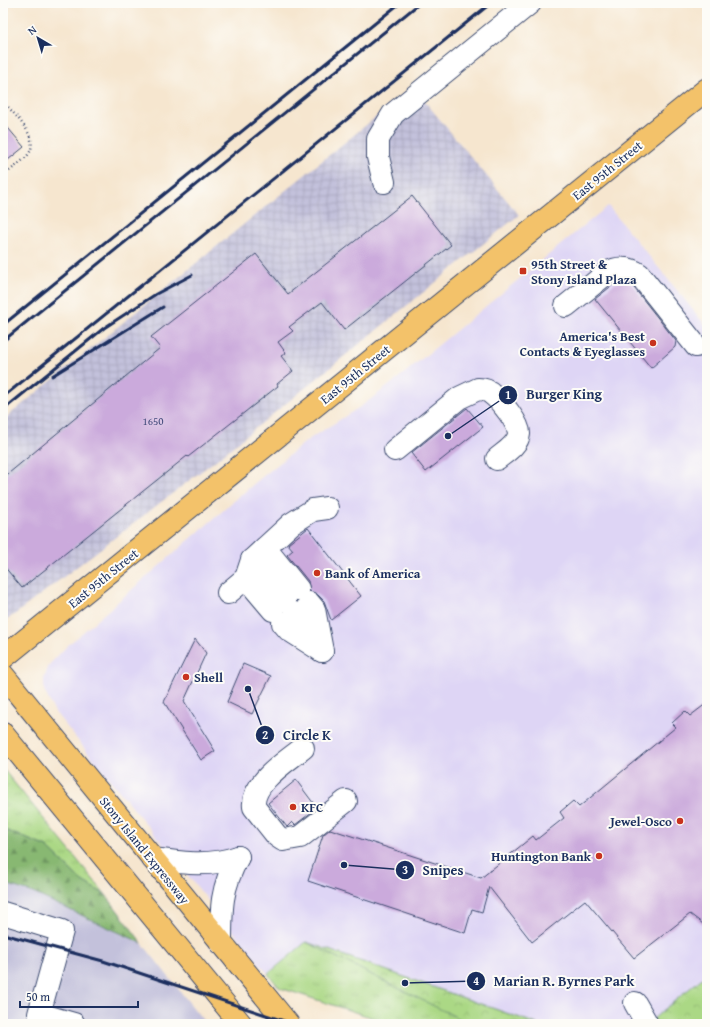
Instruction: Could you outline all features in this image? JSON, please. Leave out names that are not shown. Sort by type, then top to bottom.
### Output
[{"type":"main road","name":"East 95th Street","points":[[3,658],[707,89]]},
{"type":"main road","name":"Stony Island Expressway","points":[[3,675],[288,1024]]},
{"type":"main road","points":[[3,734],[241,1024]]},
{"type":"lane","points":[[384,182],[378,157],[378,139],[393,114],[530,3]]},
{"type":"lane","points":[[566,306],[612,270],[630,269],[639,274],[696,346]]},
{"type":"lane","points":[[395,450],[459,398],[478,388],[492,394],[513,419],[518,428],[519,435],[516,441],[511,448],[496,459]]},
{"type":"lane","points":[[228,593],[254,562],[303,515],[313,510],[327,508]]},
{"type":"lane","points":[[254,562],[290,606],[308,616],[322,651]]},
{"type":"lane","points":[[254,562],[290,606]]},
{"type":"lane","points":[[303,748],[265,780],[255,793],[254,806],[277,836],[283,840],[300,837],[346,801]]},
{"type":"lane","points":[[153,859],[190,864],[209,864],[238,857],[231,871],[221,907],[221,943]]},
{"type":"lane","points":[[3,913],[62,931],[39,1014],[74,1024]]},
{"type":"lane","points":[[635,1003],[647,1024]]},
{"type":"path","points":[[3,101],[29,134],[32,146],[27,156],[3,177]]},
{"type":"shaded area","points":[[413,87],[519,215],[216,460],[14,615],[3,621],[3,420]]},
{"type":"shaded area","points":[[608,206],[707,327],[707,975],[648,1024],[537,1024],[306,942],[268,974],[54,711],[44,690],[44,679],[49,665],[67,646],[256,482],[308,440],[363,405],[390,385]]},
{"type":"shaded area","points":[[3,883],[33,893],[142,943],[206,1024],[3,1023]]},
{"type":"green space","points":[[3,769],[106,895],[82,881],[47,847],[3,829]]},
{"type":"green space","points":[[3,829],[47,847],[82,881],[106,895],[142,943],[33,893],[3,883]]},
{"type":"green space","points":[[306,942],[537,1024],[392,1024],[280,988],[268,974]]},
{"type":"green space","points":[[306,942],[537,1024],[470,1024]]},
{"type":"green space","points":[[707,974],[707,1024],[647,1024]]},
{"type":"building","points":[[3,122],[24,147],[3,164]]},
{"type":"building","points":[[412,196],[451,245],[344,330],[322,302],[289,327],[293,331],[278,342],[286,353],[281,356],[293,371],[277,384],[278,386],[188,457],[187,456],[22,588],[3,565],[3,478],[160,348],[151,337],[256,254],[288,294]]},
{"type":"building","points":[[623,281],[631,284],[676,341],[675,347],[651,368],[595,299],[614,284]]},
{"type":"building","points":[[467,408],[483,427],[426,472],[411,453]]},
{"type":"building","name":"Bank of America","points":[[308,528],[361,596],[331,620],[324,601],[318,595],[310,591],[308,581],[287,555],[293,550],[288,544]]},
{"type":"building","name":"Shell","points":[[195,639],[206,653],[184,701],[215,751],[201,760],[164,702]]},
{"type":"building","points":[[243,664],[271,676],[252,714],[227,702]]},
{"type":"building","points":[[707,703],[707,927],[690,914],[634,958],[585,900],[532,942],[489,887],[482,912],[472,909],[465,933],[308,881],[323,835],[330,829],[481,878],[533,836],[536,840],[564,818],[560,812],[573,801],[579,807],[676,727],[672,723],[685,711],[690,716]]},
{"type":"building","name":"KFC","points":[[296,780],[317,808],[295,825],[292,822],[287,827],[268,803]]},
{"type":"railway","points":[[3,325],[400,3]]},
{"type":"railway","points":[[3,341],[420,3]]},
{"type":"railway","points":[[3,397],[491,3]]},
{"type":"railway","points":[[3,410],[104,328],[156,294],[192,275]]},
{"type":"railway","points":[[52,376],[163,307]]},
{"type":"railway","points":[[3,934],[103,961],[293,1024]]},
{"type":"place","name":"95th Street & Stony Island Plaza","points":[[523,271]]},
{"type":"place","name":"America's Best Contacts & Eyeglasses","points":[[653,343]]},
{"type":"place","name":"Burger King","points":[[448,436]]},
{"type":"place","name":"Bank of America","points":[[317,573]]},
{"type":"place","name":"Shell","points":[[186,677]]},
{"type":"place","name":"Circle K","points":[[248,689]]},
{"type":"place","name":"KFC","points":[[293,807]]},
{"type":"place","name":"Jewel-Osco","points":[[680,821]]},
{"type":"place","name":"Huntington Bank","points":[[599,856]]},
{"type":"place","name":"Snipes","points":[[344,865]]},
{"type":"place","name":"Marian R. Byrnes Park","points":[[405,983]]}]
